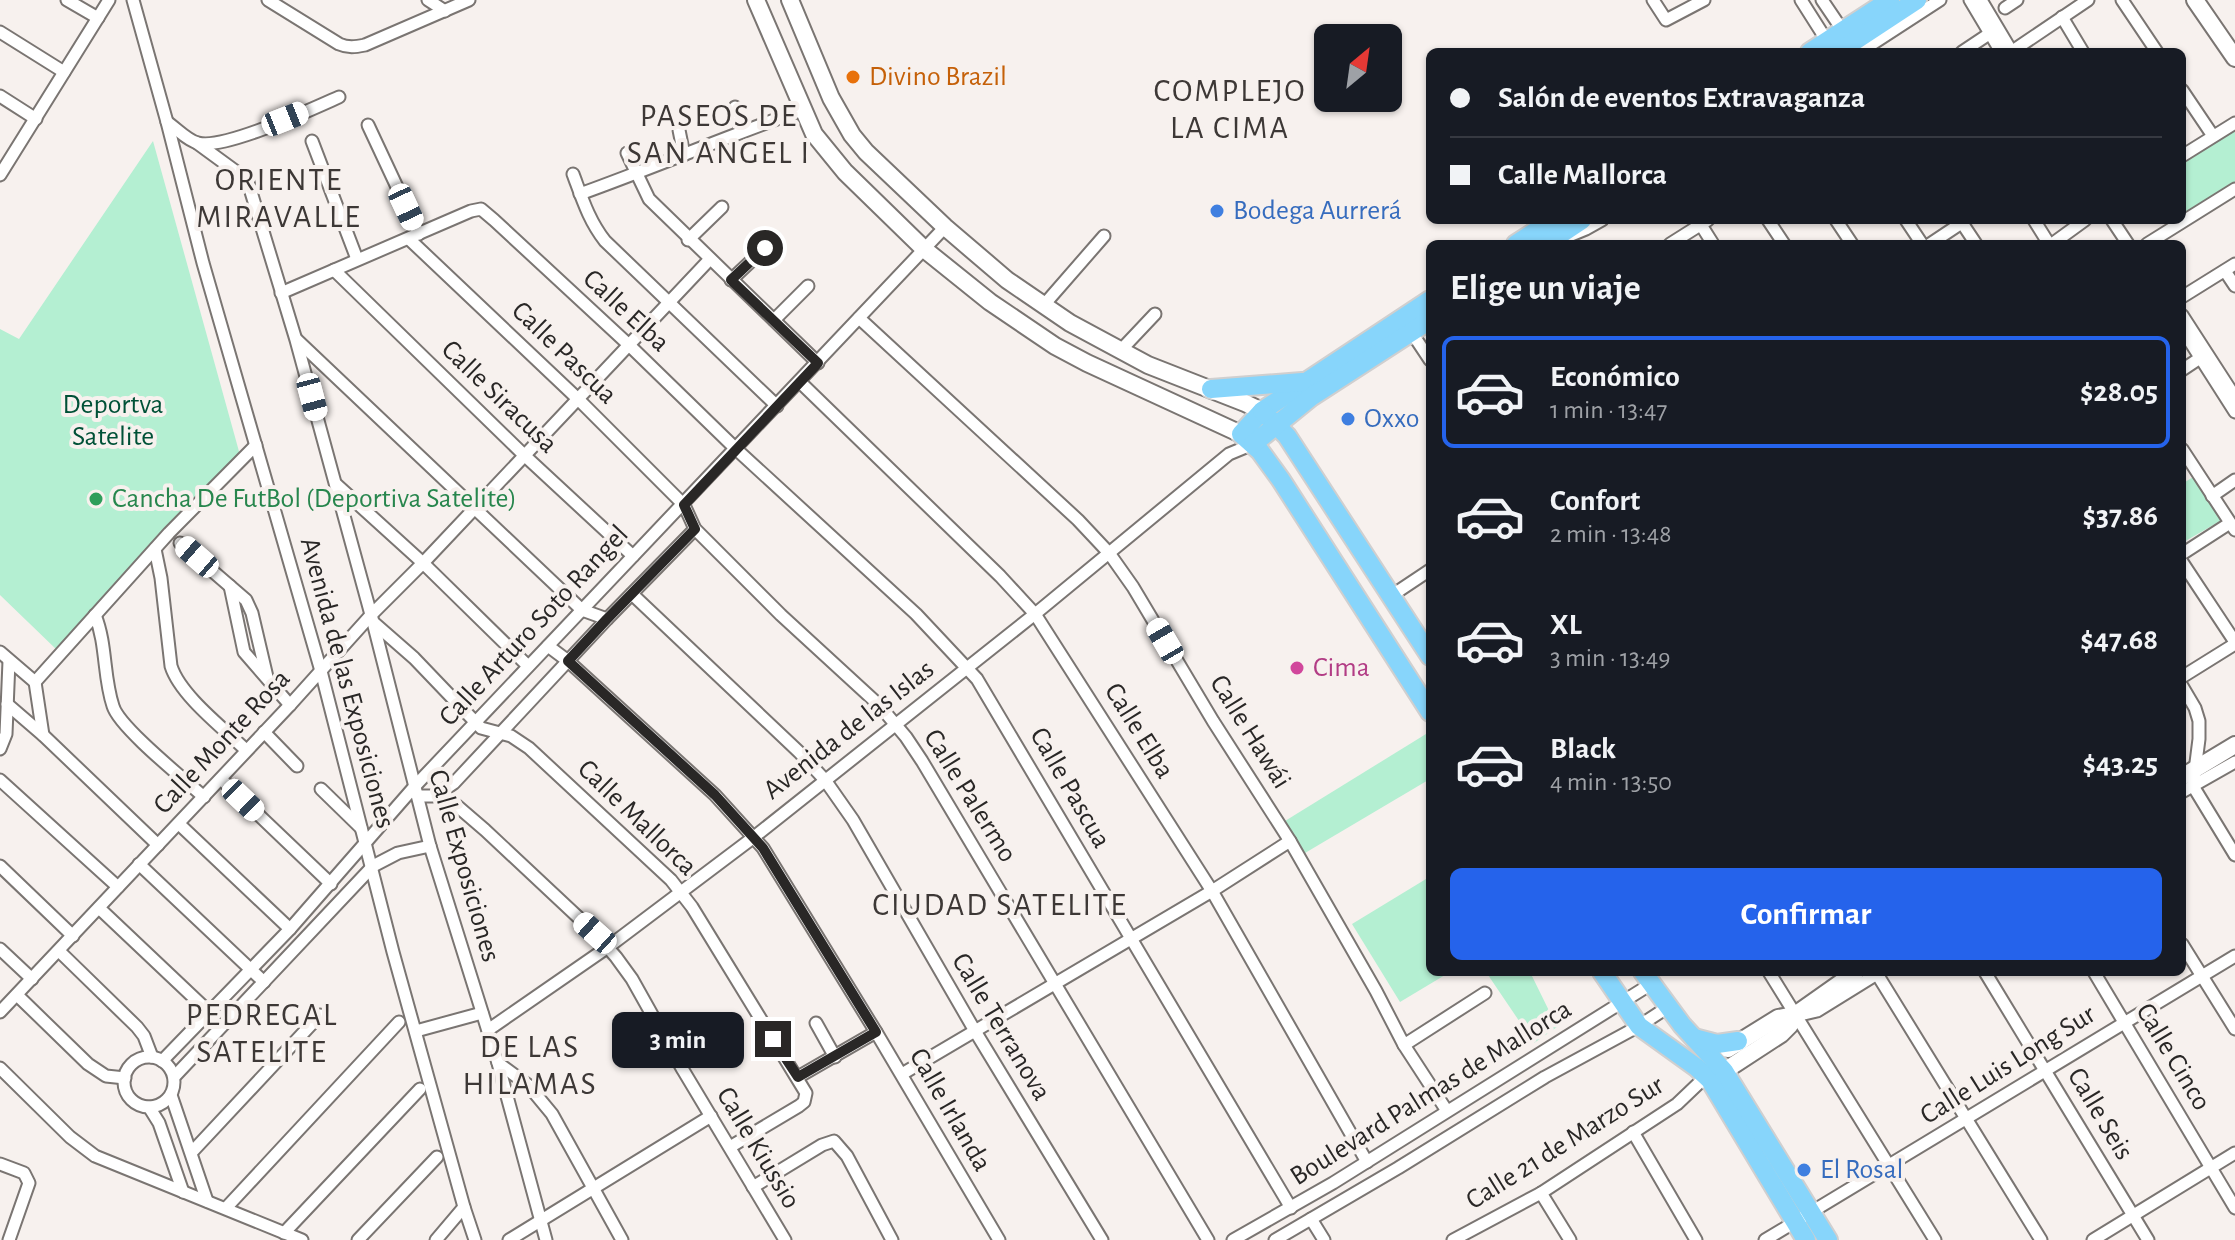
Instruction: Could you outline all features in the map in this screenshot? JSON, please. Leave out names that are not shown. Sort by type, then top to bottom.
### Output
[{"type":"main road","points":[[1836,41],[1890,0]]},
{"type":"main road","points":[[1836,41],[1917,0]]},
{"type":"main road","points":[[1522,240],[1547,224]]},
{"type":"main road","points":[[1552,240],[1576,224]]},
{"type":"main road","points":[[1426,303],[1305,382],[1247,439],[1281,480],[1426,706]]},
{"type":"main road","points":[[1269,417],[1311,397],[1426,323]]},
{"type":"main road","points":[[1211,389],[1305,382]]},
{"type":"main road","points":[[1269,417],[1287,436],[1426,650]]},
{"type":"main road","points":[[1605,976],[1639,1026],[1709,1073],[1812,1213],[1828,1240]]},
{"type":"main road","points":[[1647,978],[1691,1037],[1806,1240]]},
{"type":"main road","points":[[1691,1037],[1717,1044],[1738,1041]]},
{"type":"street","points":[[67,0],[98,18]]},
{"type":"street","points":[[0,175],[4,162],[36,119],[109,0]]},
{"type":"street","name":"Avenida de las Exposiciones","points":[[133,0],[203,263],[321,671],[393,952],[475,1240]]},
{"type":"street","points":[[268,0],[347,47],[365,45],[469,0]]},
{"type":"street","points":[[428,0],[445,11]]},
{"type":"street","points":[[756,0],[814,134],[827,153],[866,194],[924,249],[990,302],[1055,346],[1247,439]]},
{"type":"street","points":[[790,0],[831,98],[852,135],[945,227],[1043,306],[1148,365],[1211,389],[1269,417]]},
{"type":"street","points":[[1653,0],[1666,20],[1704,0]]},
{"type":"street","points":[[1801,0],[1836,41]]},
{"type":"street","points":[[1822,0],[1836,41]]},
{"type":"street","points":[[1866,48],[1940,0]]},
{"type":"street","points":[[1970,0],[2009,48]]},
{"type":"street","points":[[1981,0],[2000,48]]},
{"type":"street","points":[[2005,8],[2017,0]]},
{"type":"street","points":[[2018,48],[2088,0]]},
{"type":"street","points":[[2122,0],[2154,48]]},
{"type":"street","points":[[2196,0],[2233,53]]},
{"type":"street","points":[[2062,17],[2081,48]]},
{"type":"street","points":[[1968,48],[1994,31]]},
{"type":"street","points":[[0,32],[64,72]]},
{"type":"street","points":[[0,96],[36,119]]},
{"type":"street","points":[[2186,96],[2213,136]]},
{"type":"street","points":[[167,122],[197,143],[218,143],[339,97]]},
{"type":"street","points":[[735,107],[741,131]]},
{"type":"street","points":[[580,194],[802,110]]},
{"type":"street","points":[[2186,153],[2235,123]]},
{"type":"street","points":[[281,293],[414,236],[368,125]]},
{"type":"street","points":[[679,130],[684,155]]},
{"type":"street","points":[[312,141],[357,259]]},
{"type":"street","name":"Calle Exposiciones","points":[[197,143],[248,182],[296,340],[430,846],[498,1063],[546,1240]]},
{"type":"street","points":[[627,153],[649,199],[818,363]]},
{"type":"street","points":[[573,174],[596,230],[777,406]]},
{"type":"street","points":[[2186,220],[2235,189]]},
{"type":"street","points":[[688,240],[722,207]]},
{"type":"street","name":"Calle Elba","points":[[414,236],[481,209],[736,449]]},
{"type":"street","points":[[1555,240],[1595,224]]},
{"type":"street","points":[[1676,240],[1701,224]]},
{"type":"street","points":[[1936,240],[1960,224]]},
{"type":"street","points":[[2057,240],[2079,224]]},
{"type":"street","points":[[2153,240],[2179,224]]},
{"type":"street","name":"Calle Arturo Soto Rangel","points":[[157,1059],[209,1012],[290,929],[528,666],[945,227]]},
{"type":"street","name":"Calle Pascua","points":[[414,236],[684,505]]},
{"type":"street","points":[[1043,306],[1104,236]]},
{"type":"street","points":[[942,264],[963,242]]},
{"type":"street","points":[[731,280],[765,248]]},
{"type":"street","name":"Calle Monte Rosa","points":[[0,1012],[710,259]]},
{"type":"street","points":[[2186,294],[2230,267],[2235,286]]},
{"type":"street","name":"Calle Siracusa","points":[[334,270],[633,556]]},
{"type":"street","points":[[774,320],[808,286]]},
{"type":"street","points":[[1121,350],[1155,314]]},
{"type":"street","name":"Calle Hawái","points":[[859,318],[1078,520],[1109,553],[1290,841],[1404,1045],[1447,1111]]},
{"type":"street","points":[[2186,321],[2235,397]]},
{"type":"street","points":[[1412,333],[1426,354]]},
{"type":"street","points":[[2186,335],[2235,412]]},
{"type":"street","points":[[296,340],[582,610],[607,619]]},
{"type":"street","points":[[2186,367],[2200,358]]},
{"type":"street","name":"Calle Elba","points":[[800,382],[1000,576],[1035,614],[1212,891],[1367,1162]]},
{"type":"street","name":"Avenida de las Islas","points":[[488,1030],[608,947],[754,837],[1035,614],[1247,439]]},
{"type":"street","points":[[35,682],[155,549],[256,445]]},
{"type":"street","name":"Calle Pascua","points":[[736,449],[916,614],[977,679],[1291,1208]]},
{"type":"street","points":[[2186,455],[2233,526],[2186,552]]},
{"type":"street","points":[[2212,496],[2235,480]]},
{"type":"street","points":[[335,483],[423,563],[528,666]]},
{"type":"street","name":"Calle Palermo","points":[[684,505],[695,529],[895,723],[922,761],[1208,1240]]},
{"type":"street","points":[[416,791],[435,796],[442,793],[695,529]]},
{"type":"street","points":[[180,543],[246,600],[267,677]]},
{"type":"street","points":[[155,549],[175,678],[246,750]]},
{"type":"street","points":[[2186,568],[2235,643],[2186,674]]},
{"type":"street","points":[[1391,596],[1426,573]]},
{"type":"street","points":[[230,586],[242,647],[248,659],[290,705]]},
{"type":"street","name":"Calle Terranova","points":[[632,594],[825,780],[853,820],[975,1031],[1102,1240]]},
{"type":"street","points":[[95,615],[102,633],[109,695],[114,711],[204,797]]},
{"type":"street","name":"Calle Mallorca","points":[[372,618],[476,724],[489,732],[511,736],[529,748],[671,880],[712,937],[806,1093],[804,1102],[793,1111],[730,1147]]},
{"type":"street","name":"Calle Irlanda","points":[[548,646],[715,795],[754,837],[777,868],[999,1240]]},
{"type":"street","points":[[5,656],[35,682],[43,735]]},
{"type":"street","points":[[0,749],[6,734],[5,656]]},
{"type":"street","points":[[2186,693],[2199,721],[2199,739],[2190,777],[2235,855]]},
{"type":"street","points":[[7,704],[158,845]]},
{"type":"street","points":[[264,732],[297,766]]},
{"type":"street","points":[[2190,777],[2235,745]]},
{"type":"street","points":[[2190,777],[2235,762]]},
{"type":"street","points":[[221,779],[331,884]]},
{"type":"street","points":[[0,780],[118,887]]},
{"type":"street","points":[[321,789],[362,829]]},
{"type":"street","name":"Calle Kiussio","points":[[442,793],[608,947],[632,979],[785,1240]]},
{"type":"street","points":[[179,824],[290,929]]},
{"type":"street","points":[[902,1074],[1212,891],[1290,841]]},
{"type":"street","points":[[174,1077],[373,866],[398,853],[430,846]]},
{"type":"street","points":[[139,864],[264,982]]},
{"type":"street","points":[[0,866],[73,936]]},
{"type":"street","points":[[99,908],[209,1012]]},
{"type":"street","points":[[0,949],[32,979]]},
{"type":"street","points":[[2186,950],[2235,1029]]},
{"type":"street","points":[[59,951],[137,1027],[157,1059],[170,1068],[174,1077],[171,1095],[149,1107],[141,1106],[128,1094],[125,1078],[138,1060],[157,1059]]},
{"type":"street","name":"Calle Luis Long Sur","points":[[1765,1240],[2235,956]]},
{"type":"street","points":[[1771,976],[1935,1240]]},
{"type":"street","points":[[1709,1073],[1781,1034],[1795,1015],[1845,976]]},
{"type":"street","points":[[1709,1073],[1738,1041],[1778,1018],[1817,1011],[1874,976]]},
{"type":"street","points":[[1881,976],[2041,1240]]},
{"type":"street","name":"Calle Seis","points":[[1987,976],[2148,1240]]},
{"type":"street","name":"Calle Cinco","points":[[2096,976],[2235,1208]]},
{"type":"street","name":"Boulevard Palmas de Mallorca","points":[[1233,1240],[1367,1162],[1622,1003],[1647,978]]},
{"type":"street","points":[[1404,1045],[1485,993]]},
{"type":"street","points":[[17,995],[88,1064],[106,1076],[125,1078]]},
{"type":"street","name":"Boulevard Palmas de Mallorca","points":[[1275,1240],[1545,1077],[1668,1007]]},
{"type":"street","points":[[416,1031],[482,1013]]},
{"type":"street","points":[[192,1152],[320,1015]]},
{"type":"street","points":[[226,1208],[399,1022]]},
{"type":"street","points":[[816,1023],[835,1057]]},
{"type":"street","points":[[798,1077],[876,1032]]},
{"type":"street","points":[[498,1063],[540,1097],[622,1240]]},
{"type":"street","points":[[0,1068],[59,1127],[95,1156],[302,1240]]},
{"type":"street","name":"Calle 21 de Marzo Sur","points":[[1453,1240],[1541,1193],[1677,1104],[1709,1073]]},
{"type":"street","points":[[284,1233],[420,1089]]},
{"type":"street","points":[[171,1095],[207,1201]]},
{"type":"street","points":[[149,1107],[159,1123],[183,1192]]},
{"type":"street","points":[[509,1240],[711,1116]]},
{"type":"street","points":[[1633,1132],[1696,1240]]},
{"type":"street","points":[[753,1187],[834,1141],[847,1156],[892,1240]]},
{"type":"street","points":[[2093,1240],[2235,1153]]},
{"type":"street","points":[[358,1240],[437,1157]]},
{"type":"street","points":[[0,1164],[24,1173],[29,1183],[9,1240]]},
{"type":"street","points":[[1541,1193],[1570,1240]]},
{"type":"street","points":[[436,1240],[464,1207]]},
{"type":"street","points":[[1311,1219],[1324,1240]]},
{"type":"green space","points":[[2235,130],[2235,183],[2186,213],[2186,160]]},
{"type":"green space","name":"Deportva Satelite","points":[[153,141],[240,455],[57,650],[0,595],[0,329],[19,339]]},
{"type":"green space","points":[[2193,477],[2222,520],[2186,541],[2186,481]]},
{"type":"green space","points":[[1426,734],[1426,781],[1305,853],[1285,821]]},
{"type":"green space","points":[[1426,879],[1426,976],[1443,976],[1400,1002],[1352,924]]},
{"type":"green space","points":[[1489,976],[1532,976],[1557,1027],[1534,1043]]},
{"type":"place","name":"Divino Brazil","points":[[853,77]]},
{"type":"place","name":"Bodega Aurrerá","points":[[1217,211]]},
{"type":"place","name":"Oxxo","points":[[1348,419]]},
{"type":"place","name":"Cancha De FutBol (Deportiva Satelite)","points":[[96,499]]},
{"type":"place","name":"Cima","points":[[1297,668]]},
{"type":"place","name":"El Rosal","points":[[1804,1170]]},
{"type":"district","name":"COMPLEJO LA CIMA","points":[[1230,110]]},
{"type":"district","name":"PASEOS DE SAN ANGEL I","points":[[719,134]]},
{"type":"district","name":"ORIENTE MIRAVALLE","points":[[279,198]]},
{"type":"district","name":"CIUDAD SATELITE","points":[[1000,905]]},
{"type":"district","name":"PEDREGAL SATELITE","points":[[262,1034]]},
{"type":"district","name":"DE LAS HILAMAS","points":[[530,1066]]},
{"type":"route","points":[[765,248],[731,280],[818,363],[684,505],[695,529],[568,661],[715,795],[763,848],[876,1032],[798,1077],[773,1039]]}]
